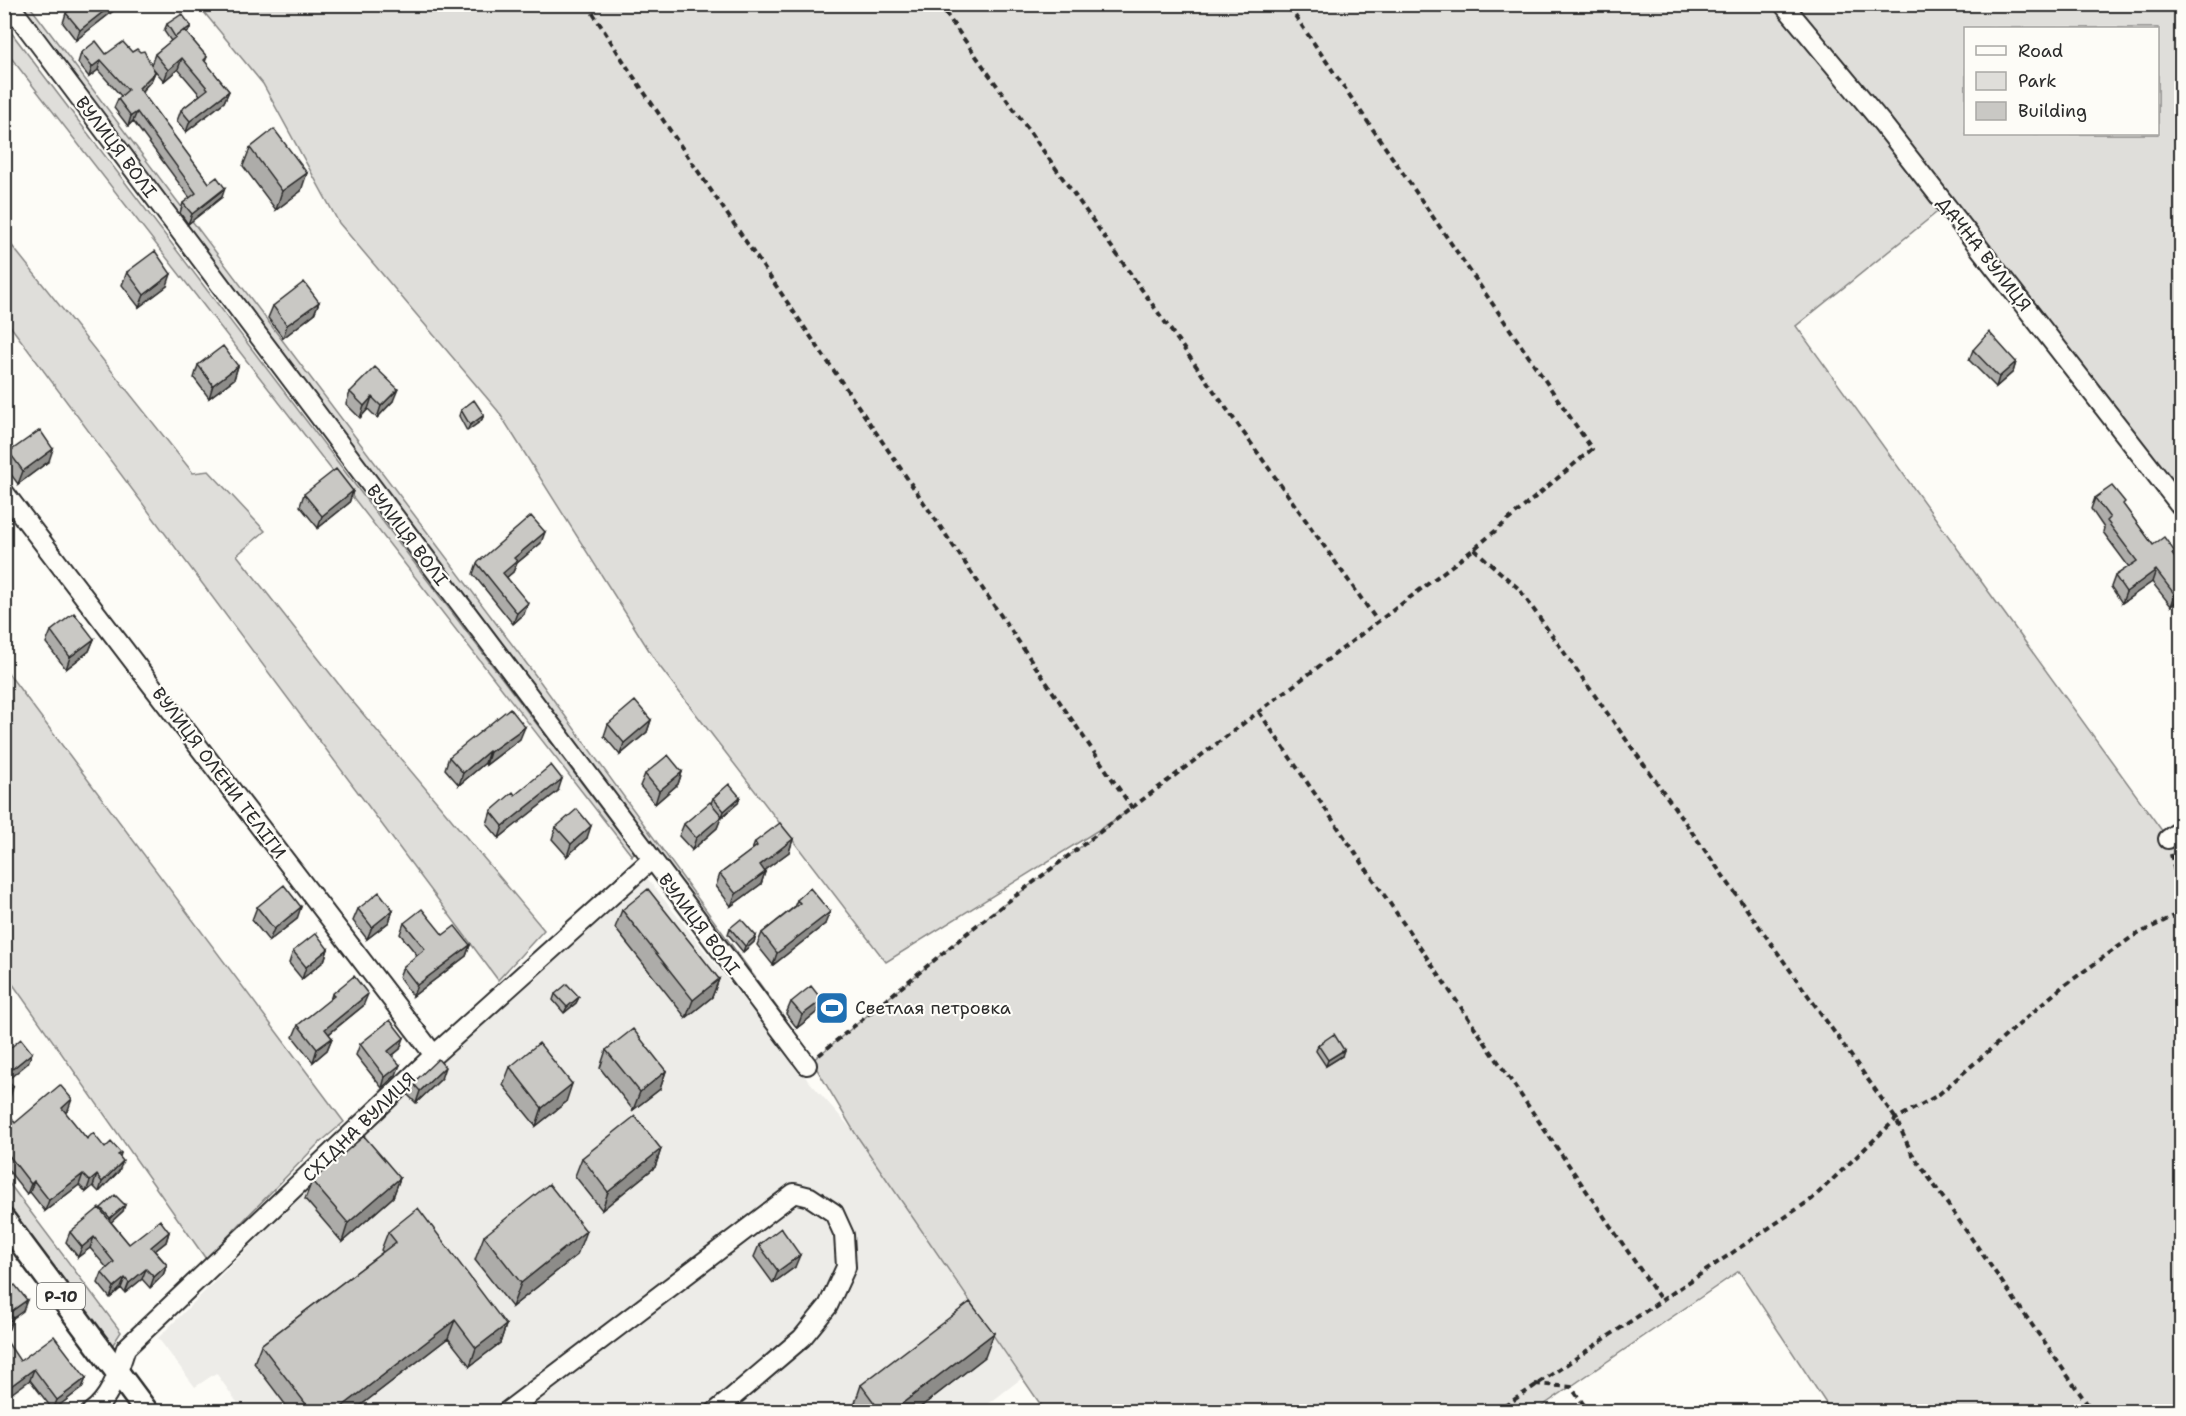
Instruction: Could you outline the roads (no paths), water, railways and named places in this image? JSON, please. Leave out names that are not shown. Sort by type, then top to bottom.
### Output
[{"type":"main road","name":"Р-10","points":[[4,1220],[147,1412]]},
{"type":"street","name":"ВУЛИЦЯ ВОЛІ","points":[[9,4],[807,1065]]},
{"type":"street","name":"ДАЧНА ВУЛИЦЯ","points":[[1783,4],[1882,123],[2181,507]]},
{"type":"street","name":"ВУЛИЦЯ ОЛЕНИ ТЕЛІГИ","points":[[4,492],[434,1055]]},
{"type":"street","name":"СХІДНА ВУЛИЦЯ","points":[[91,1412],[104,1401],[118,1372],[126,1348],[434,1055],[651,860]]},
{"type":"street","points":[[506,1412],[523,1406],[794,1193],[810,1197],[834,1212],[844,1235],[846,1267],[828,1306],[802,1338],[715,1412]]},
{"type":"place","name":"Светлая петровка","points":[[832,1008]]}]
